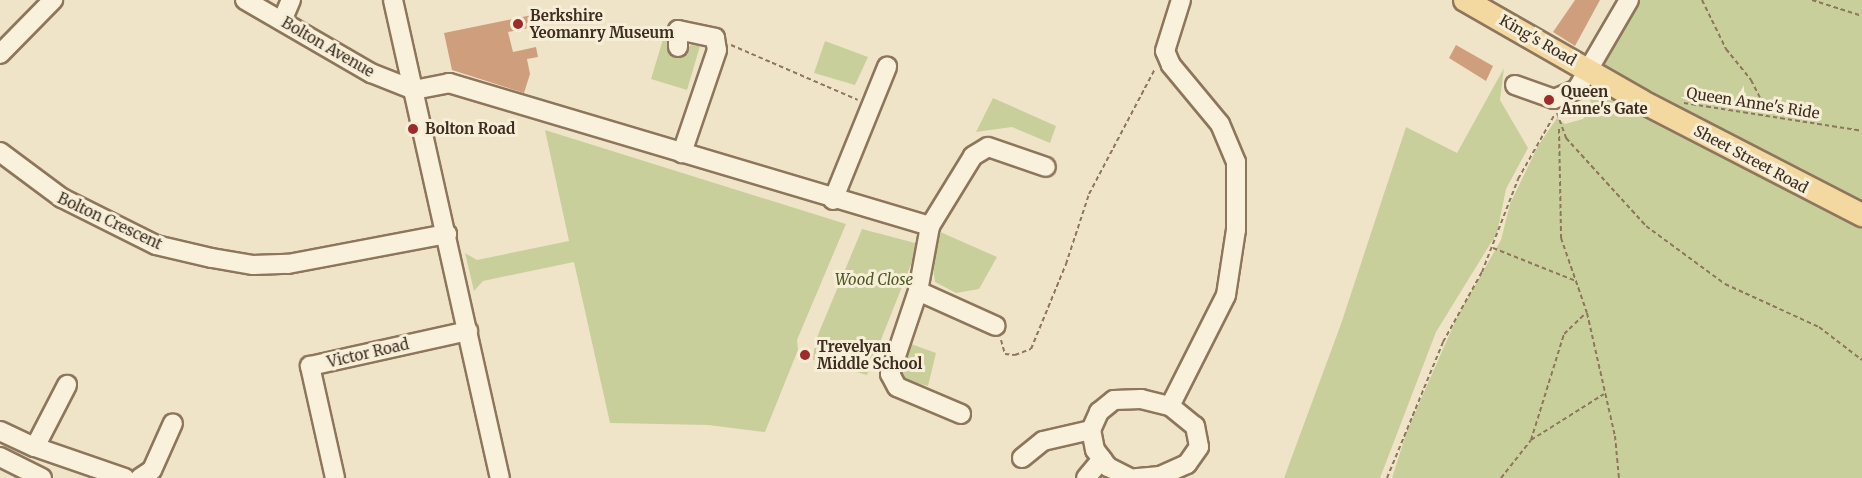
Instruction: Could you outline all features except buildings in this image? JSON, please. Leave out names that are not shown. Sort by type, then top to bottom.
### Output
[{"type":"main road","name":"King's Road","points":[[1465,0],[1641,101]]},
{"type":"main road","name":"Sheet Street Road","points":[[1641,101],[1862,215]]},
{"type":"street","points":[[0,54],[53,0]]},
{"type":"street","name":"Bolton Avenue","points":[[245,0],[371,73],[414,90]]},
{"type":"street","points":[[282,21],[291,0]]},
{"type":"street","points":[[393,0],[500,478]]},
{"type":"street","points":[[1170,406],[1226,295],[1236,230],[1236,162],[1220,124],[1171,65],[1165,51],[1180,0]]},
{"type":"street","points":[[1515,85],[1554,99],[1577,89],[1629,0]]},
{"type":"street","points":[[678,47],[678,30],[715,38],[717,50],[682,153]]},
{"type":"street","points":[[833,200],[887,67]]},
{"type":"street","points":[[414,90],[449,83],[833,200],[930,226]]},
{"type":"street","points":[[961,414],[897,387],[890,374],[918,291],[930,226],[973,156],[988,147],[1046,167]]},
{"type":"street","name":"Bolton Crescent","points":[[0,152],[49,192],[146,240],[222,260],[253,265],[288,264],[447,234]]},
{"type":"street","points":[[918,291],[996,326]]},
{"type":"street","name":"Victor Road","points":[[335,478],[310,366],[468,331]]},
{"type":"street","points":[[34,447],[67,385]]},
{"type":"street","points":[[1141,399],[1170,406],[1195,426],[1199,447],[1187,464],[1160,476],[1139,478],[1108,467],[1095,450],[1091,430],[1099,412],[1114,400],[1141,399]]},
{"type":"street","points":[[140,478],[152,470],[173,423]]},
{"type":"street","points":[[1022,458],[1043,441],[1091,430]]},
{"type":"street","points":[[0,431],[34,447],[125,478]]},
{"type":"street","points":[[0,457],[42,478]]},
{"type":"street","points":[[1086,478],[1102,459]]},
{"type":"path","points":[[1702,0],[1726,49],[1751,81],[1769,116]]},
{"type":"path","points":[[1812,0],[1862,16]]},
{"type":"path","points":[[715,38],[872,105]]},
{"type":"path","points":[[996,326],[1005,354],[1015,355],[1031,349],[1066,264],[1089,194],[1165,51]]},
{"type":"path","points":[[1554,99],[1559,126],[1561,238],[1587,313],[1605,393],[1619,478]]},
{"type":"path","points":[[1387,478],[1443,342],[1493,248],[1518,179],[1555,117],[1554,99]]},
{"type":"path","name":"Queen Anne's Ride","points":[[1673,102],[1862,131]]},
{"type":"path","points":[[1559,126],[1646,226],[1693,263],[1725,284],[1819,327],[1862,360]]},
{"type":"path","points":[[1493,248],[1576,281]]},
{"type":"path","points":[[1531,440],[1564,334],[1587,313]]},
{"type":"path","points":[[1501,478],[1531,440],[1605,393]]},
{"type":"green space","points":[[1635,0],[1862,0],[1862,205],[1668,107],[1604,68],[1602,45]]},
{"type":"green space","points":[[664,36],[669,39],[670,51],[681,53],[691,45],[700,46],[687,90],[651,79]]},
{"type":"green space","points":[[825,41],[868,57],[855,85],[814,73]]},
{"type":"green space","points":[[1504,68],[1500,100],[1528,148],[1506,189],[1497,233],[1436,332],[1380,478],[1284,478],[1341,324],[1406,127],[1457,153]]},
{"type":"green space","points":[[1591,86],[1862,223],[1862,478],[1392,478],[1407,431],[1458,315],[1501,240],[1510,204],[1538,146],[1557,118],[1565,124],[1583,119],[1590,108]]},
{"type":"green space","points":[[993,98],[1056,126],[1050,143],[1012,127],[976,132]]},
{"type":"green space","points":[[545,130],[846,224],[797,340],[798,350],[765,432],[708,425],[610,423],[574,262],[483,281],[474,291],[465,253],[477,260],[569,241]]},
{"type":"green space","name":"Wood Close","points":[[862,229],[919,244],[867,375],[813,360],[815,342]]},
{"type":"green space","points":[[938,231],[997,257],[979,289],[956,293],[935,282],[932,260]]},
{"type":"green space","points":[[900,340],[936,353],[928,386],[914,382],[910,393],[898,388]]},
{"type":"place","name":"Berkshire Yeomanry Museum","points":[[518,24]]},
{"type":"place","name":"Queen Anne's Gate","points":[[1549,100]]},
{"type":"place","name":"Bolton Road","points":[[413,129]]},
{"type":"place","name":"Trevelyan Middle School","points":[[805,355]]}]
